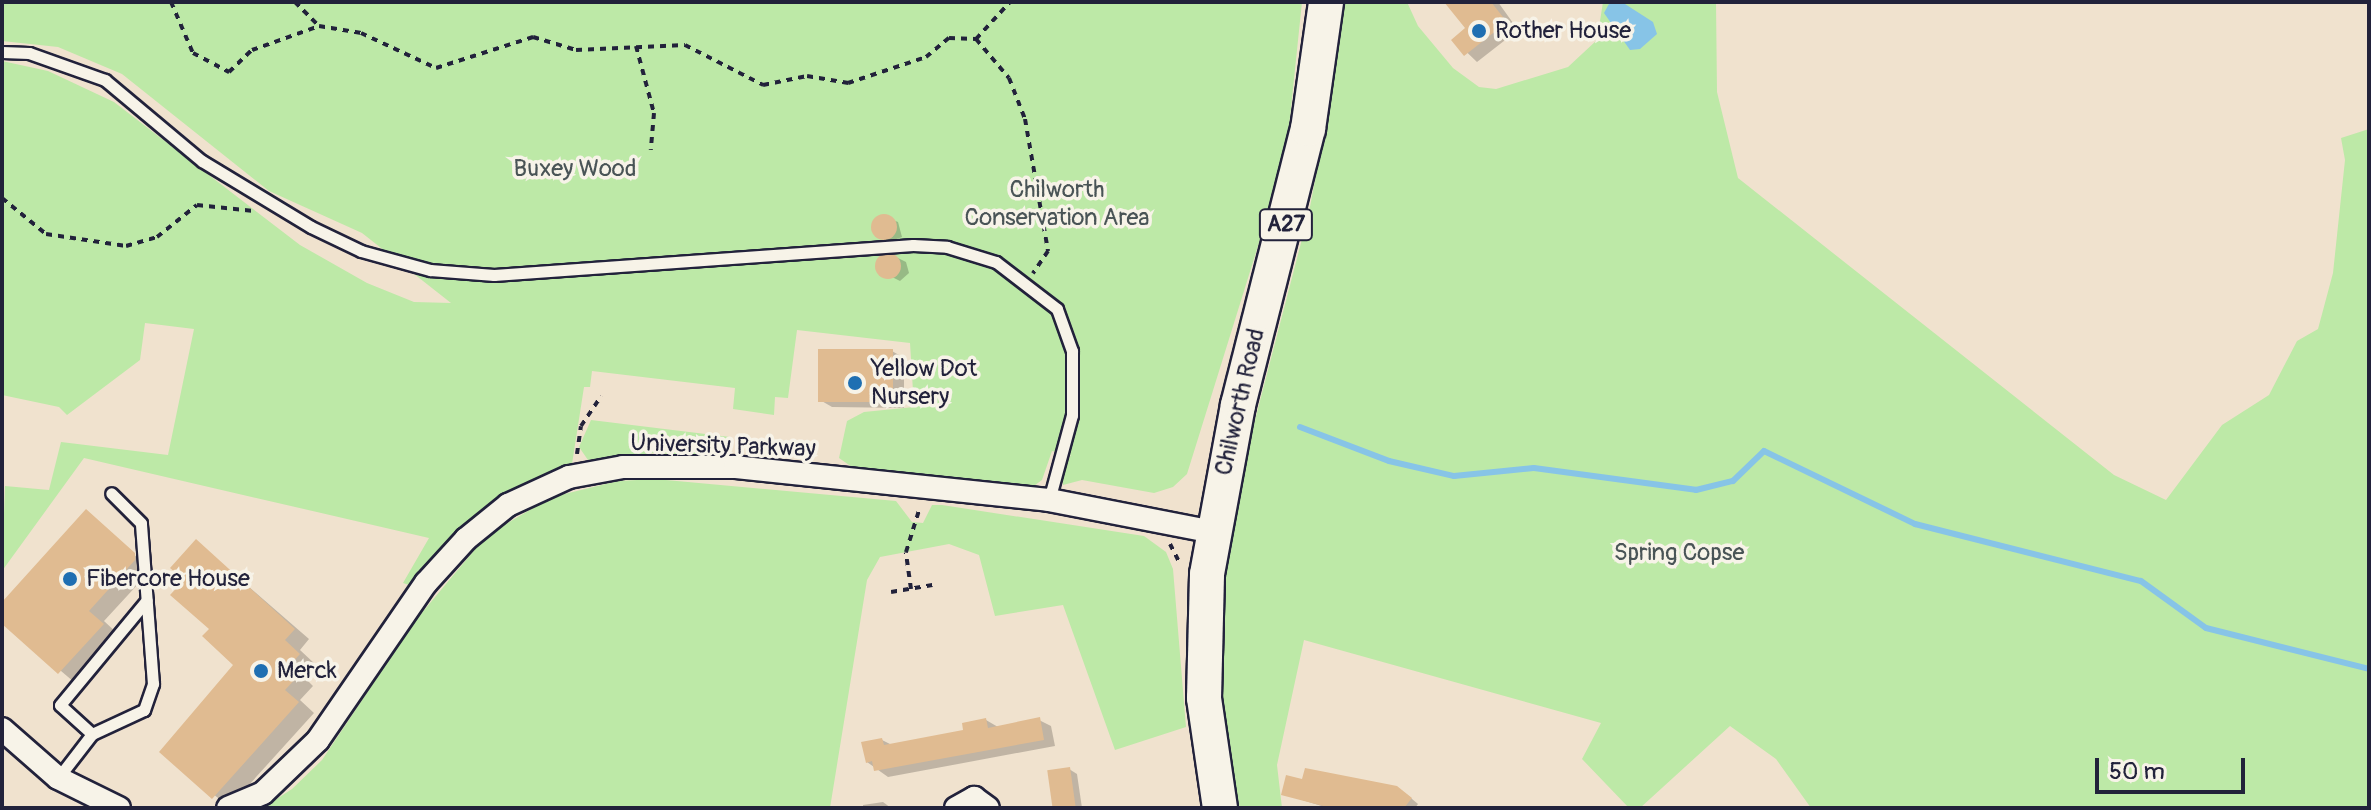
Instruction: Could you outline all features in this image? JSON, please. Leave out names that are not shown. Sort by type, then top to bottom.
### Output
[{"type":"main road","name":"Chilworth Road","points":[[1220,808],[1208,743],[1202,654],[1213,532],[1247,368],[1308,129],[1326,2]]},
{"type":"street","name":"University Parkway","points":[[228,808],[263,793],[318,740],[426,583],[486,520],[544,486],[582,474],[657,465],[735,467],[1049,500],[1213,532]]},
{"type":"street","points":[[2,729],[58,778],[119,808]]},
{"type":"street","points":[[956,808],[974,798],[988,808]]},
{"type":"lane","points":[[2,52],[29,53],[105,80],[202,161],[276,206],[361,251],[430,270],[494,275],[913,245],[947,247],[996,262],[1027,281],[1057,309],[1075,370],[1072,415],[1049,500]]},
{"type":"lane","points":[[58,778],[92,734],[144,710],[153,684],[141,523],[111,493]]},
{"type":"lane","points":[[92,734],[60,705],[147,600]]},
{"type":"path","points":[[171,2],[193,53],[229,72],[252,50],[319,26],[361,33],[436,68],[524,38],[576,50],[685,45],[763,85],[807,76],[848,83],[926,57],[949,38],[976,39],[1009,78],[1025,119],[1048,251],[1027,281]]},
{"type":"path","points":[[295,2],[319,26]]},
{"type":"path","points":[[976,39],[1010,2]]},
{"type":"path","points":[[636,46],[654,113],[651,150]]},
{"type":"path","points":[[2,198],[46,234],[126,246],[157,237],[197,205],[221,204],[244,213],[276,206]]},
{"type":"path","points":[[582,474],[576,437],[601,396]]},
{"type":"path","points":[[911,589],[906,552],[923,485]]},
{"type":"path","points":[[891,592],[932,585]]},
{"type":"green space","name":"Chilworth Conservation Area","points":[[2,2],[1302,2],[1286,156],[1187,474],[1173,487],[1154,493],[1082,480],[1063,485],[1063,467],[1071,455],[1052,451],[1042,480],[1031,488],[852,467],[839,458],[847,421],[864,412],[914,407],[910,343],[797,330],[788,398],[775,397],[774,415],[733,409],[735,388],[592,371],[590,387],[584,387],[572,464],[523,484],[480,510],[409,585],[403,583],[429,538],[84,458],[2,571],[5,486],[49,490],[61,442],[168,455],[194,329],[145,323],[140,360],[67,415],[59,407],[2,395],[2,61],[48,71],[114,102],[300,245],[367,283],[414,302],[451,303],[362,233],[269,191],[122,74],[58,47],[2,41]]},
{"type":"green space","name":"Spring Copse","points":[[1338,2],[1407,2],[1418,26],[1453,68],[1479,87],[1496,89],[1568,67],[1597,40],[1603,2],[1716,2],[1717,92],[1738,178],[2114,475],[2166,500],[2222,425],[2269,395],[2297,341],[2318,329],[2333,273],[2345,160],[2341,138],[2369,129],[2369,808],[1811,808],[1776,759],[1730,726],[1640,808],[1629,808],[1582,759],[1601,723],[1304,640],[1277,765],[1282,808],[1236,808],[1219,717],[1220,555],[1309,212],[1325,127]]},
{"type":"green space","points":[[591,420],[730,437],[729,449],[720,457],[654,453],[588,460],[579,447]]},
{"type":"green space","points":[[655,479],[896,501],[912,522],[923,523],[932,505],[942,505],[1144,536],[1166,552],[1173,569],[1186,727],[1115,750],[1063,605],[995,616],[979,555],[949,544],[880,557],[867,580],[830,808],[263,808],[292,789],[322,760],[415,621],[487,535],[552,497],[618,481]]},
{"type":"water","points":[[1610,2],[1625,4],[1653,22],[1657,34],[1640,49],[1630,50],[1604,13]]},
{"type":"building","name":"Rother House","points":[[1444,2],[1491,2],[1507,22],[1464,56],[1451,40],[1465,28]]},
{"type":"building","points":[[884,214],[893,218],[897,227],[893,236],[884,240],[875,236],[871,227],[875,218]]},
{"type":"building","points":[[888,253],[897,257],[901,266],[897,275],[888,279],[879,275],[875,266],[879,257]]},
{"type":"building","name":"Yellow Dot Nursery","points":[[818,349],[893,349],[893,402],[818,402]]},
{"type":"building","name":"Fibercore House","points":[[86,509],[135,553],[135,560],[89,611],[104,624],[58,674],[2,624],[2,602]]},
{"type":"building","name":"Merck","points":[[196,539],[295,629],[285,640],[300,654],[289,666],[299,675],[285,690],[299,702],[212,799],[159,752],[233,665],[202,636],[209,629],[170,595],[184,580],[170,568]]},
{"type":"building","points":[[1040,717],[1044,740],[874,771],[872,761],[866,763],[861,742],[882,738],[884,745],[963,730],[962,723],[986,718],[988,728]]},
{"type":"building","points":[[1070,767],[1076,808],[1053,808],[1047,770]]},
{"type":"building","points":[[1305,768],[1397,786],[1412,798],[1404,808],[1331,808],[1281,795],[1286,775],[1302,779]]},
{"type":"waterway","points":[[1300,427],[1389,461],[1454,476],[1534,468],[1696,490],[1733,481],[1764,451],[1915,524],[2141,581],[2206,628],[2369,669]]},
{"type":"place","name":"Rother House","points":[[1479,31]]},
{"type":"place","name":"Yellow Dot Nursery","points":[[855,383]]},
{"type":"place","name":"Fibercore House","points":[[70,579]]},
{"type":"place","name":"Merck","points":[[261,671]]},
{"type":"park label","name":"Buxey Wood","points":[[575,169]]}]
